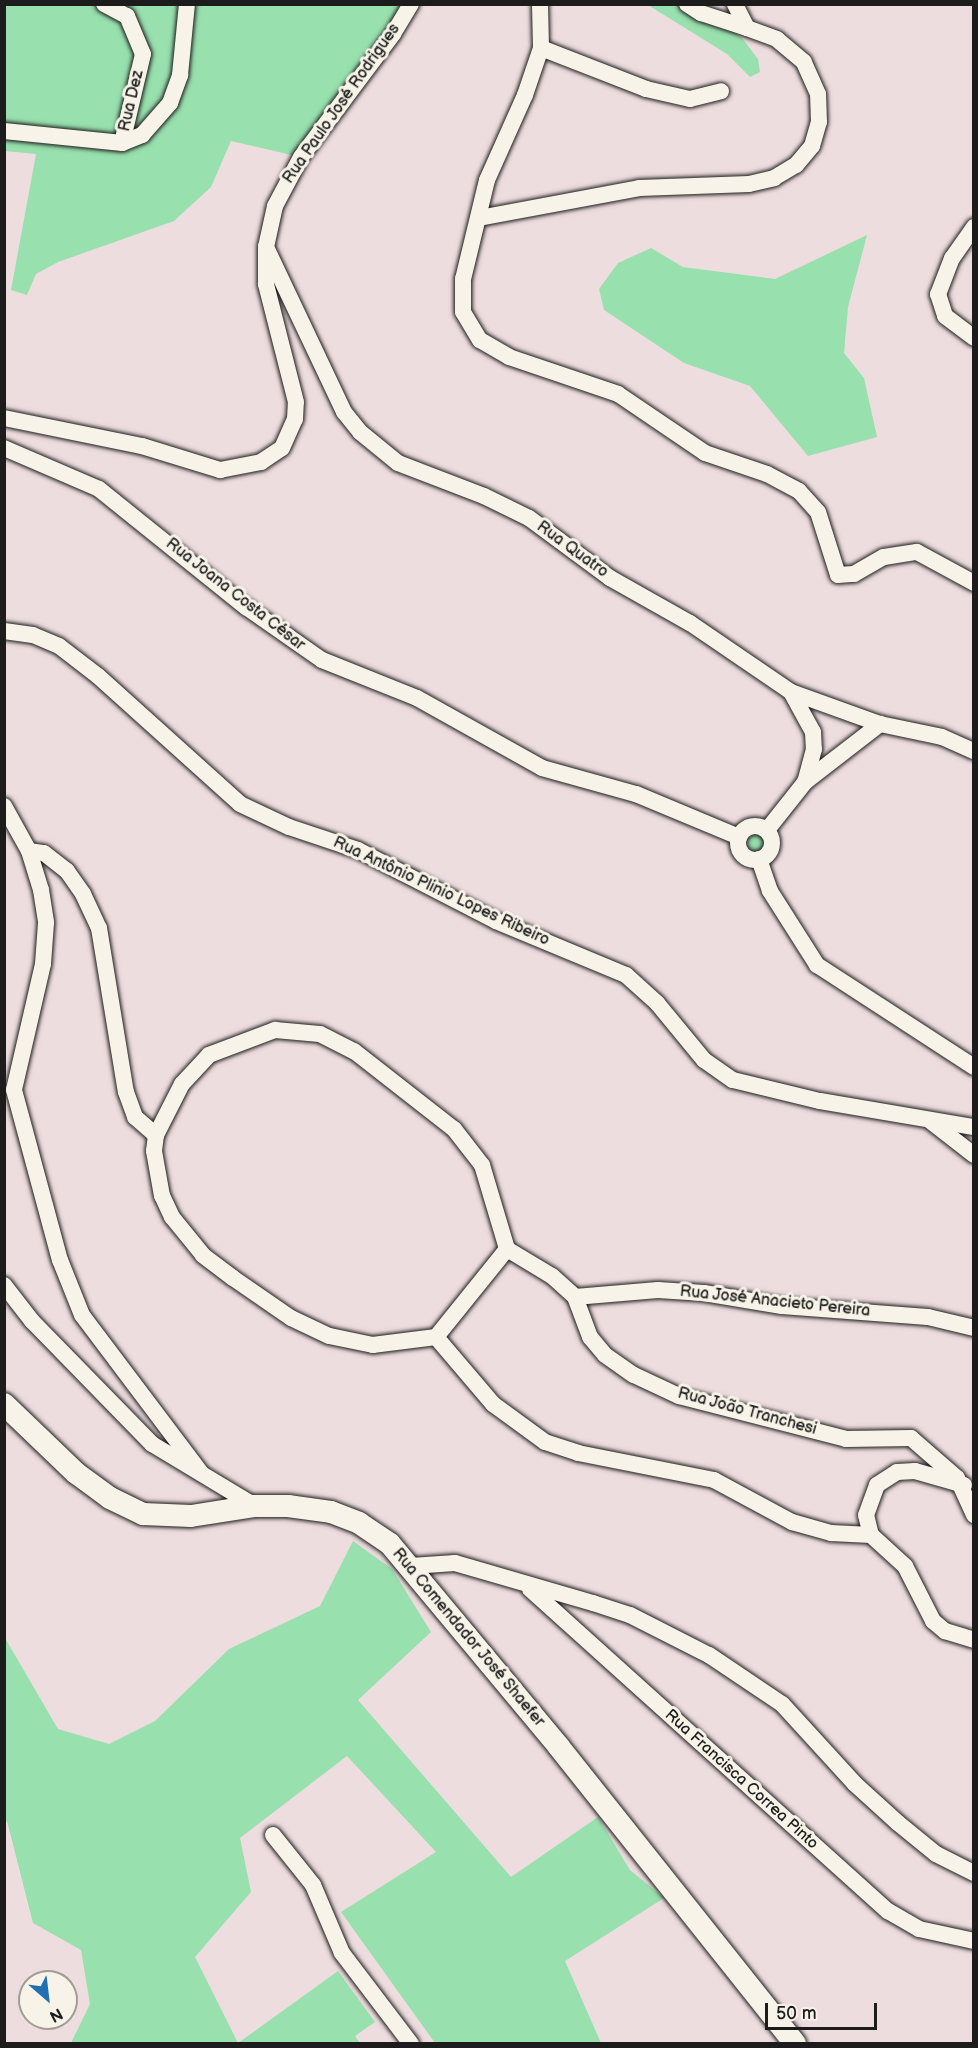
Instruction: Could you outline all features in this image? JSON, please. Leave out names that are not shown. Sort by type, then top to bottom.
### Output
[{"type":"street","name":"Rua Dez","points":[[104,4],[127,16],[143,54],[122,143]]},
{"type":"street","points":[[4,131],[122,143],[142,135],[170,103],[180,75],[187,4]]},
{"type":"street","name":"Rua Paulo José Rodrigues","points":[[4,418],[151,448],[220,470],[261,462],[282,448],[290,434],[296,402],[266,284],[267,247],[285,182],[411,4]]},
{"type":"street","points":[[540,4],[541,48],[525,95],[487,180],[479,218],[467,257],[462,301],[470,327],[491,349],[618,394],[705,453],[784,481],[818,512],[838,575],[854,574],[884,557],[917,552],[974,583]]},
{"type":"street","points":[[479,218],[639,188],[749,184],[774,178],[796,165],[812,146],[819,122],[819,94],[804,62],[777,39],[701,13],[687,4]]},
{"type":"street","points":[[735,4],[747,28]]},
{"type":"street","points":[[541,48],[646,89],[690,99],[721,91]]},
{"type":"street","points":[[974,226],[952,258],[938,294],[945,315],[974,338]]},
{"type":"street","name":"Rua Quatro","points":[[267,247],[333,393],[360,432],[398,463],[484,496],[528,518],[610,578],[690,623],[792,692],[880,724],[942,737],[974,751]]},
{"type":"street","name":"Rua Joana Costa César","points":[[4,448],[99,489],[255,614],[322,660],[417,698],[542,768],[636,794],[739,837]]},
{"type":"street","name":"Rua Antônio Plinio Lopes Ribeiro","points":[[4,631],[33,635],[59,646],[98,676],[240,804],[281,823],[358,850],[496,921],[626,975],[657,1003],[704,1060],[733,1080],[820,1101],[974,1127]]},
{"type":"street","points":[[792,692],[813,732],[814,749],[805,782]]},
{"type":"street","points":[[767,830],[751,826],[739,837],[740,852],[748,858],[759,859],[770,850],[767,830],[805,782],[880,724]]},
{"type":"street","points":[[4,806],[29,851],[41,890],[46,923],[43,964],[16,1073],[20,1120],[75,1300],[201,1473]]},
{"type":"street","points":[[29,851],[44,854],[67,871],[83,894],[99,928],[126,1092],[135,1118],[156,1135]]},
{"type":"street","points":[[759,859],[780,910],[817,965],[974,1067]]},
{"type":"street","points":[[275,1030],[320,1034],[354,1051],[454,1129],[469,1145],[490,1185],[507,1249],[436,1337],[373,1346],[352,1344],[291,1318],[203,1255],[172,1216],[157,1173],[156,1135],[182,1084],[209,1055],[275,1030]]},
{"type":"street","points":[[928,1119],[974,1155]]},
{"type":"street","name":"Rua João Tranchesi","points":[[507,1249],[552,1276],[575,1297],[590,1337],[605,1354],[634,1375],[679,1396],[846,1439],[911,1438],[939,1459],[968,1486],[974,1515]]},
{"type":"street","points":[[4,1285],[32,1321],[121,1416],[169,1456],[255,1506]]},
{"type":"street","name":"Rua José Anacieto Pereira","points":[[575,1297],[658,1290],[782,1306],[928,1317],[974,1328]]},
{"type":"street","points":[[436,1337],[493,1404],[545,1442],[578,1453],[714,1480],[792,1522],[831,1533],[871,1535]]},
{"type":"street","name":"Rua Comendador José Shaefer","points":[[4,1404],[76,1473],[110,1498],[142,1514],[191,1516],[255,1506],[288,1506],[340,1515],[373,1532],[411,1566],[450,1620],[559,1747],[795,2043]]},
{"type":"street","points":[[968,1486],[904,1470],[888,1476],[872,1493],[866,1515],[871,1535],[905,1566],[933,1621],[945,1631],[974,1641]]},
{"type":"street","points":[[411,1566],[455,1563],[630,1615],[744,1677],[782,1704],[855,1784],[898,1824],[936,1854],[974,1873]]},
{"type":"street","name":"Rua Francisca Correa Pinto","points":[[527,1586],[888,1911],[919,1929],[974,1941]]},
{"type":"street","points":[[273,1835],[313,1885],[342,1953],[411,2043]]},
{"type":"green space","points":[[4,5],[401,5],[388,32],[296,156],[231,141],[211,187],[174,221],[58,262],[36,274],[27,295],[11,290],[36,154],[5,151]]},
{"type":"green space","points":[[648,5],[676,5],[731,31],[742,38],[758,59],[760,72],[750,77],[727,54]]},
{"type":"green space","points":[[867,235],[848,307],[844,353],[864,378],[877,437],[808,456],[750,386],[684,363],[604,310],[599,289],[618,263],[651,248],[683,267],[775,279]]},
{"type":"green space","points":[[753,835],[759,835],[764,843],[762,849],[753,851],[748,846],[748,840]]},
{"type":"green space","points":[[353,1541],[392,1569],[431,1632],[358,1700],[511,1877],[598,1817],[630,1870],[664,1898],[565,1961],[601,2043],[435,2043],[341,1912],[436,1852],[347,1756],[240,1838],[251,1892],[195,1957],[238,2043],[71,2043],[90,2004],[81,1950],[33,1923],[7,1821],[5,1823],[5,1638],[58,1729],[109,1744],[155,1721],[229,1649],[320,1606]]},
{"type":"green space","points":[[338,1971],[375,2022],[355,2036],[360,2043],[238,2043]]}]
